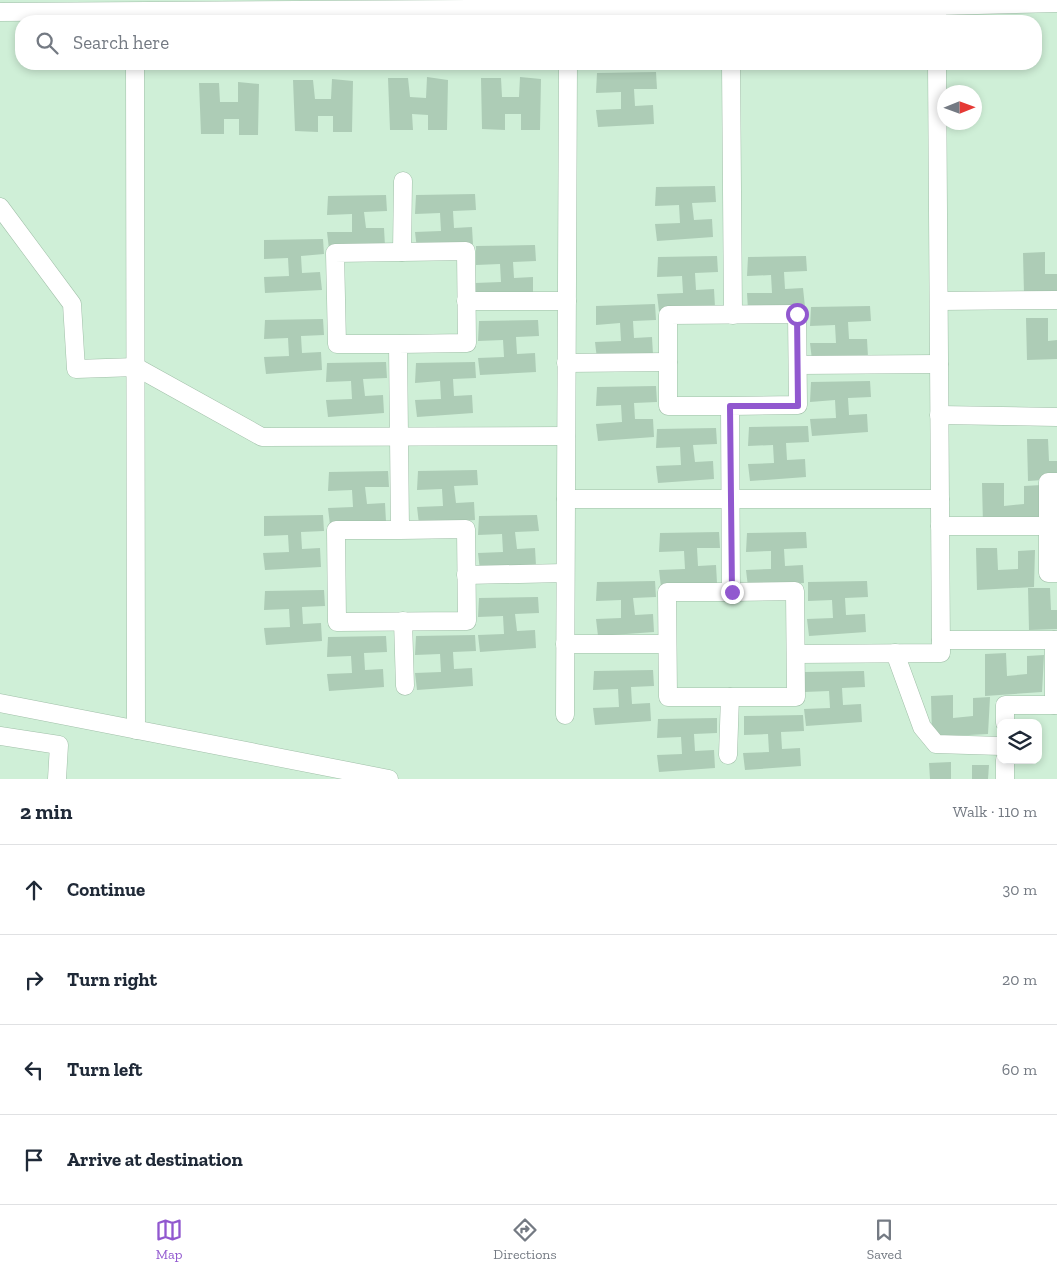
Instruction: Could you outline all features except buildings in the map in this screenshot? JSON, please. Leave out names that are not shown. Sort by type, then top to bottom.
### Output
[{"type":"street","points":[[0,12],[730,14],[809,3],[937,14],[1057,3]]},
{"type":"street","points":[[135,70],[136,730]]},
{"type":"street","points":[[565,715],[568,70]]},
{"type":"street","points":[[731,70],[733,315]]},
{"type":"street","points":[[796,654],[941,653],[937,70]]},
{"type":"street","points":[[402,252],[403,181]]},
{"type":"street","points":[[0,207],[72,304],[76,369],[136,368],[262,437],[566,436]]},
{"type":"street","points":[[466,251],[466,343],[337,344],[336,253],[402,252],[466,251]]},
{"type":"street","points":[[938,301],[1057,300]]},
{"type":"street","points":[[466,301],[566,301]]},
{"type":"street","points":[[797,314],[798,406],[668,406],[668,362],[668,315],[797,314]]},
{"type":"street","points":[[398,344],[400,530]]},
{"type":"street","points":[[566,363],[668,362]]},
{"type":"street","points":[[798,365],[939,364]]},
{"type":"street","points":[[730,406],[732,592]]},
{"type":"street","points":[[939,415],[1057,417]]},
{"type":"street","points":[[1057,482],[1048,482],[1048,573],[1057,573]]},
{"type":"street","points":[[566,499],[940,499]]},
{"type":"street","points":[[940,526],[1048,526]]},
{"type":"street","points":[[466,529],[467,621],[337,622],[336,530],[400,530],[466,529]]},
{"type":"street","points":[[466,574],[565,573]]},
{"type":"street","points":[[795,591],[796,697],[668,697],[668,644],[667,592],[795,591]]},
{"type":"street","points":[[403,622],[405,686]]},
{"type":"street","points":[[941,640],[1056,640],[1056,705],[1005,705],[1005,719]]},
{"type":"street","points":[[565,644],[668,644]]},
{"type":"street","points":[[895,654],[922,727],[936,744],[997,746]]},
{"type":"street","points":[[728,755],[730,697]]},
{"type":"street","points":[[0,703],[389,779]]},
{"type":"street","points":[[0,736],[59,745],[57,779]]},
{"type":"street","points":[[1005,764],[1005,779]]},
{"type":"route","points":[[732,592],[730,406],[798,406],[797,314]]}]
